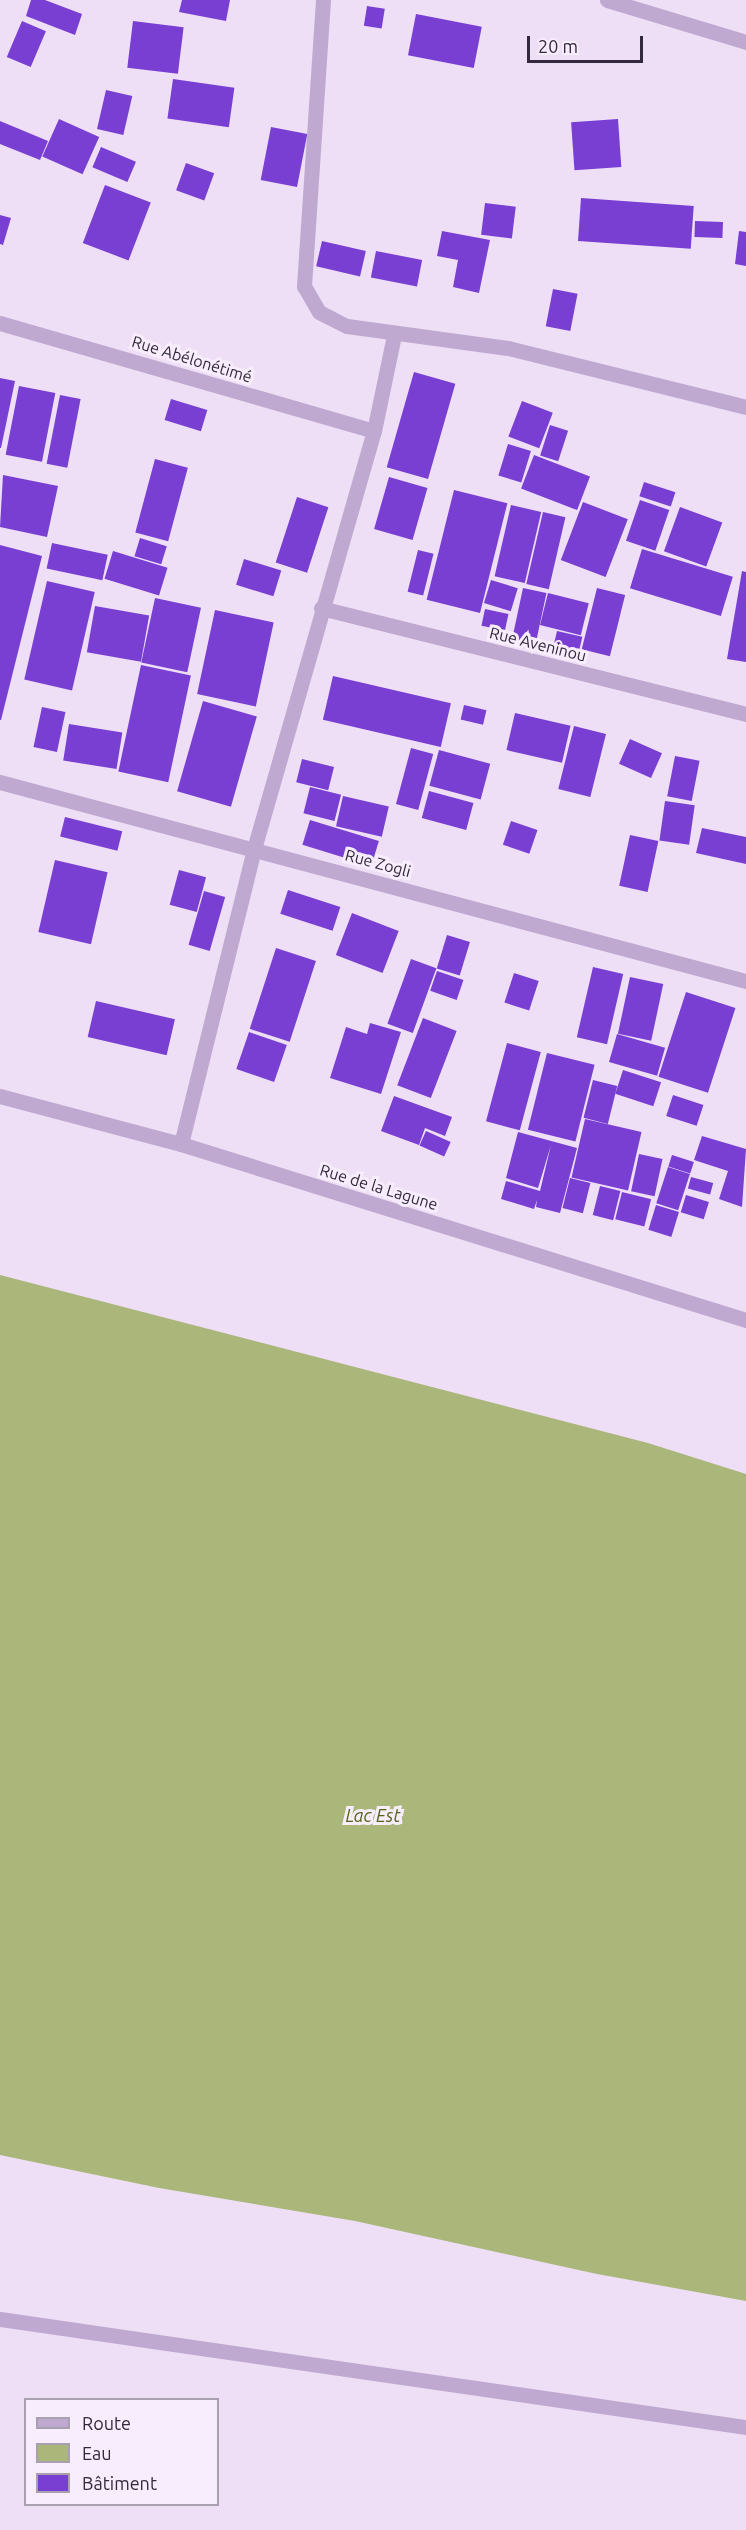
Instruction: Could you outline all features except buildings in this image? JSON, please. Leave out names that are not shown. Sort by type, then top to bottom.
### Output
[{"type":"street","points":[[323,0],[304,286],[319,312],[346,326],[394,335],[455,338],[508,348],[746,407]]},
{"type":"street","points":[[607,0],[746,42]]},
{"type":"street","name":"Rue Abélonétimé","points":[[0,323],[374,431]]},
{"type":"street","points":[[181,1144],[254,849],[321,608],[374,431],[394,335]]},
{"type":"street","name":"Rue Aveninou","points":[[321,608],[746,714]]},
{"type":"street","name":"Rue Zogli","points":[[0,782],[746,981]]},
{"type":"street","name":"Rue de la Lagune","points":[[0,1096],[181,1144],[746,1320]]},
{"type":"street","points":[[0,2319],[746,2427]]},
{"type":"water","name":"Lac Est","points":[[0,1275],[648,1443],[746,1474],[746,2301],[597,2274],[355,2221],[159,2188],[0,2155]]}]
